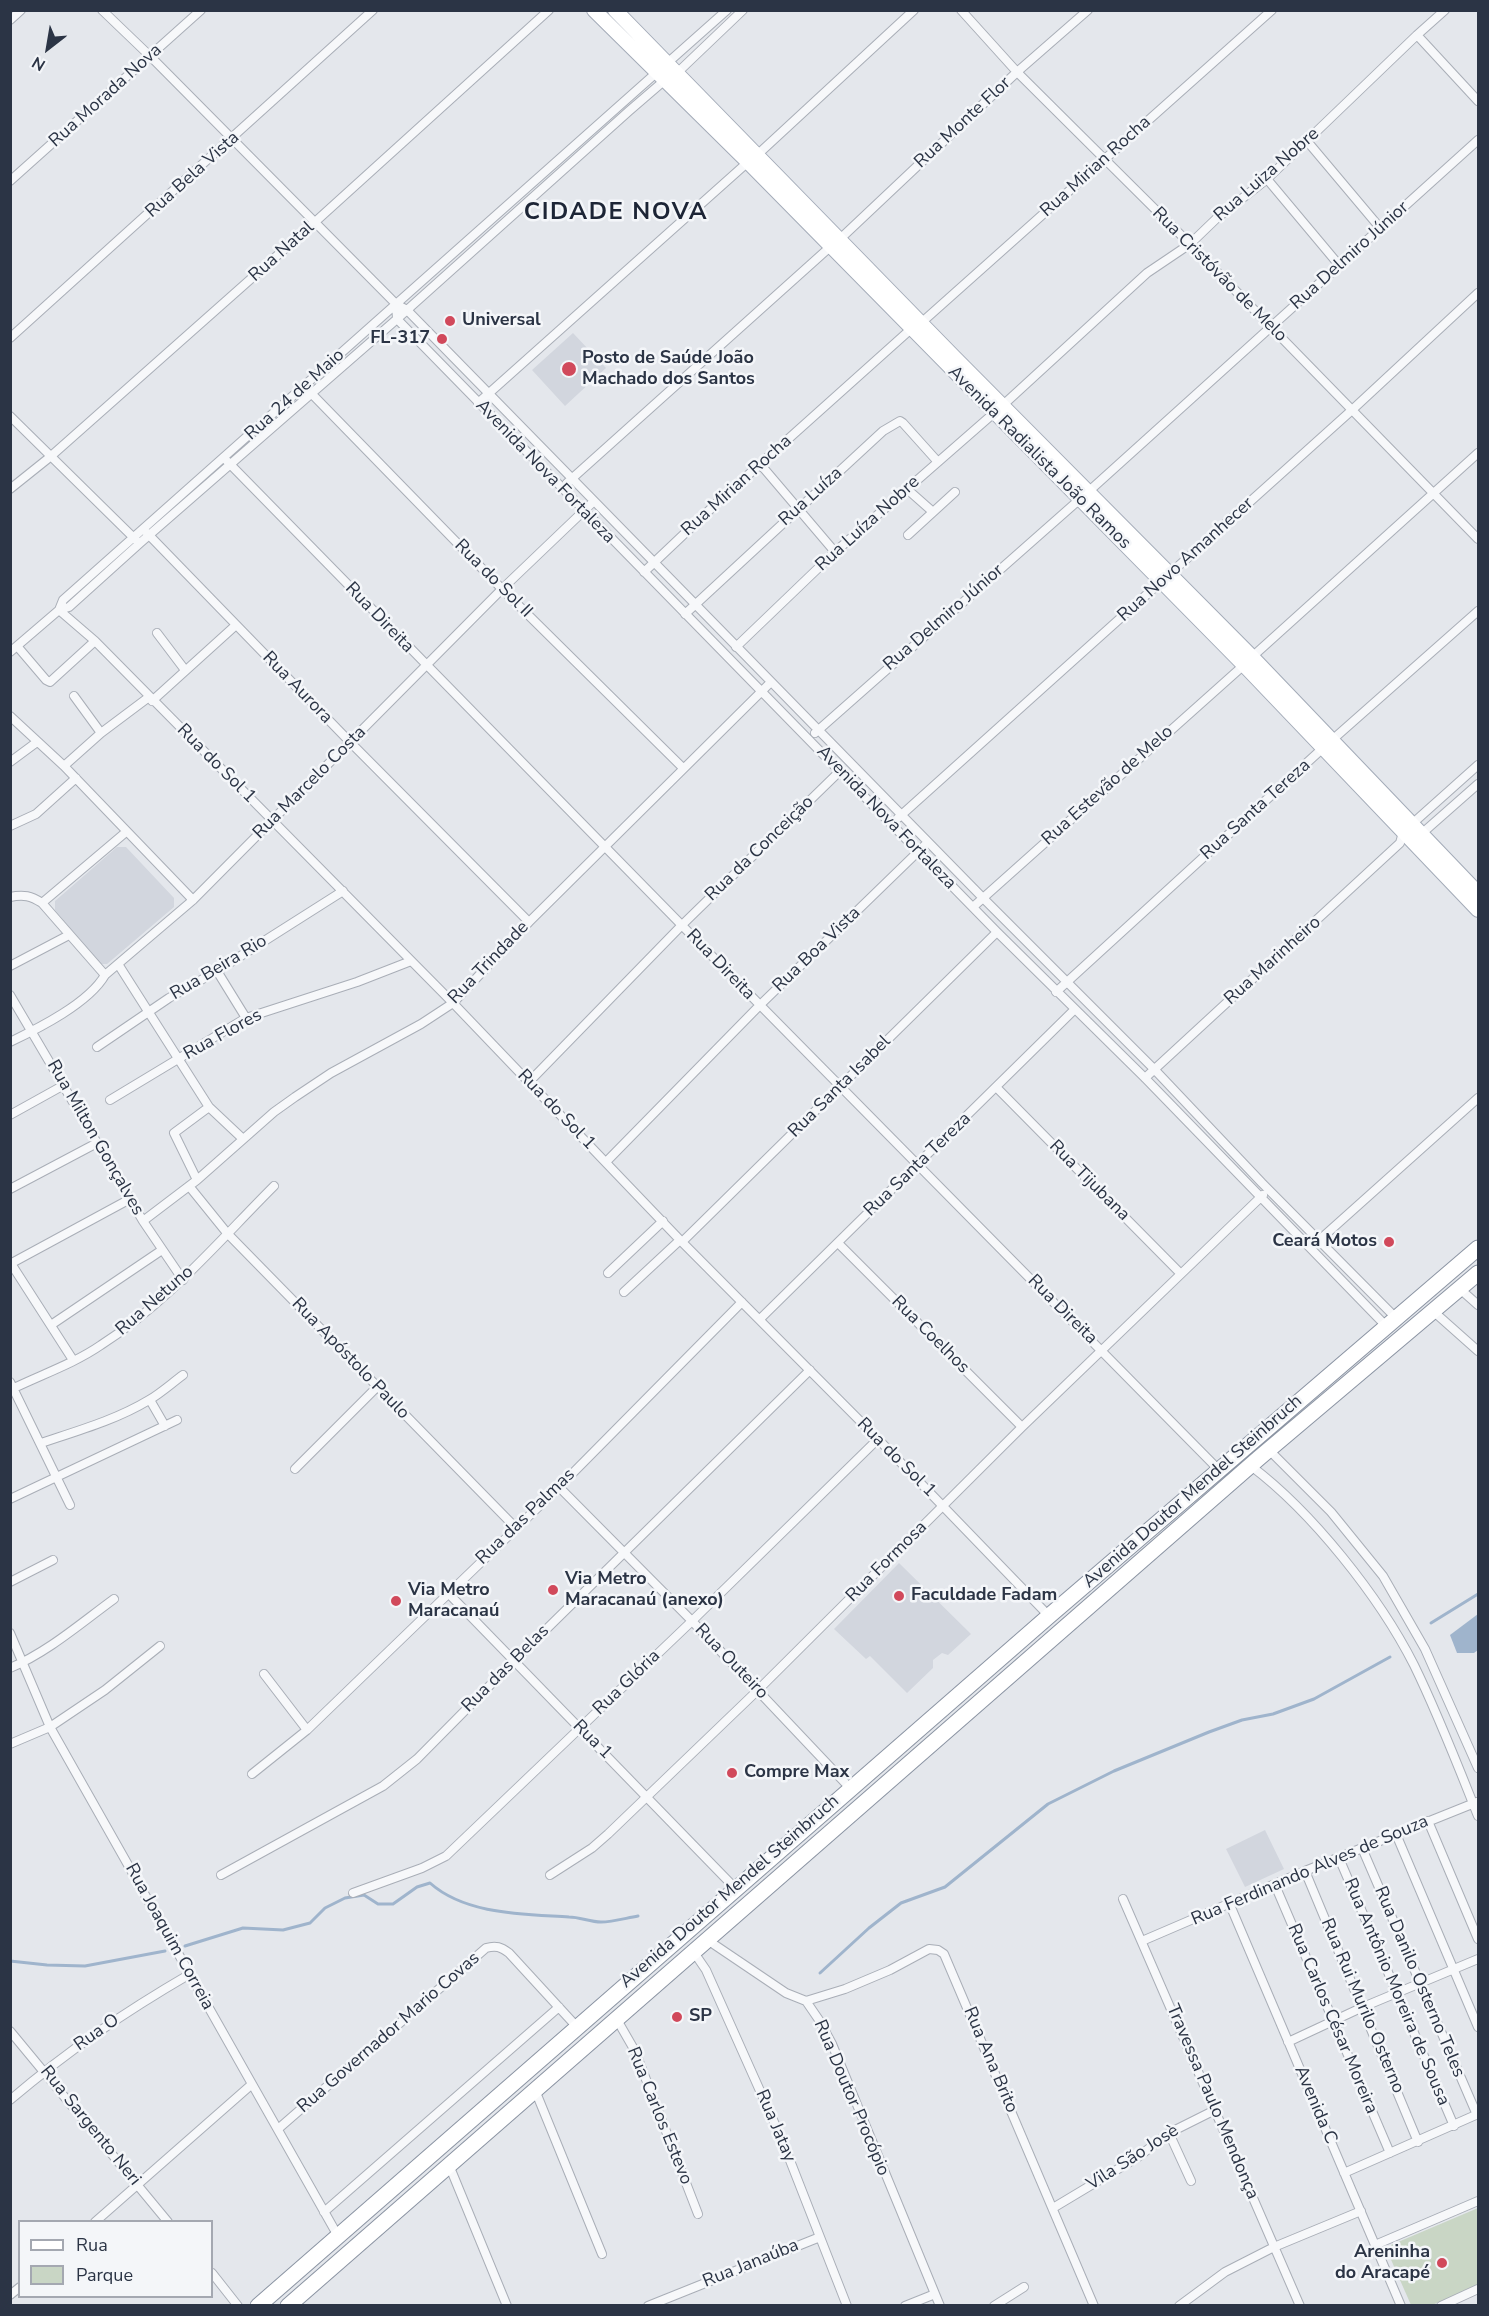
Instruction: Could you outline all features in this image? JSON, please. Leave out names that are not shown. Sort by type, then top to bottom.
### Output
[{"type":"highway","name":"Avenida Doutor Mendel Steinbruch","points":[[258,2306],[1218,1469],[1479,1248]]},
{"type":"highway","name":"Avenida Doutor Mendel Steinbruch","points":[[288,2306],[1269,1450],[1479,1273]]},
{"type":"main road","name":"Avenida Radialista João Ramos","points":[[594,10],[667,72]]},
{"type":"main road","name":"Avenida Radialista João Ramos","points":[[615,10],[667,72],[1248,661],[1479,910]]},
{"type":"main road","name":"Avenida Radialista João Ramos","points":[[1410,835],[1479,893]]},
{"type":"street","points":[[10,20],[21,10]]},
{"type":"street","name":"Avenida Nova Fortaleza","points":[[102,10],[396,304],[407,310],[983,898],[1154,1069],[1320,1240],[1392,1323]]},
{"type":"street","name":"Rua Morada Nova","points":[[10,181],[201,10]]},
{"type":"street","name":"Rua Bela Vista","points":[[10,338],[233,140],[374,10]]},
{"type":"street","name":"Rua Natal","points":[[10,489],[50,457],[315,222],[549,10]]},
{"type":"street","name":"Rua 24 de Maio","points":[[146,532],[231,466],[463,261],[629,111],[727,10]]},
{"type":"street","name":"Rua 24 de Maio","points":[[14,649],[59,610],[69,607],[224,458],[621,103],[667,72],[743,10]]},
{"type":"street","points":[[478,404],[752,159],[914,10]]},
{"type":"street","name":"Rua Cristóvão de Melo","points":[[961,10],[1017,72],[1190,244],[1479,539]]},
{"type":"street","name":"Rua Monte Flor","points":[[561,489],[835,243],[1017,72],[1088,10]]},
{"type":"street","name":"Rua Mirian Rocha","points":[[644,572],[916,326],[1272,10]]},
{"type":"street","name":"Rua Luiza Nobre","points":[[998,409],[1147,273],[1190,244],[1217,218],[1267,179],[1445,10]]},
{"type":"street","points":[[1417,35],[1479,101]]},
{"type":"street","points":[[621,103],[629,111]]},
{"type":"street","name":"Rua Delmiro Júnior","points":[[808,739],[1479,140]]},
{"type":"street","points":[[1307,141],[1381,229]]},
{"type":"street","points":[[1267,179],[1339,265]]},
{"type":"street","points":[[535,181],[542,189]]},
{"type":"street","points":[[455,252],[463,261]]},
{"type":"street","name":"Rua Novo Amanhecer","points":[[892,824],[1479,293]]},
{"type":"street","points":[[396,304],[397,319]]},
{"type":"street","name":"Avenida Nova Fortaleza","points":[[397,319],[1056,992],[1145,1078],[1311,1248],[1392,1323]]},
{"type":"street","name":"Rua do Sol II","points":[[305,386],[502,589],[683,768]]},
{"type":"street","name":"Rua Luíza Nobre","points":[[736,647],[835,552],[998,409]]},
{"type":"street","points":[[10,416],[137,540]]},
{"type":"street","name":"Rua Luíza","points":[[685,614],[883,431],[900,421],[938,462]]},
{"type":"street","name":"Rua Estevão de Melo","points":[[973,907],[1479,453]]},
{"type":"street","name":"Rua Direita","points":[[224,458],[1218,1469]]},
{"type":"street","points":[[761,465],[835,552]]},
{"type":"street","points":[[908,489],[933,512]]},
{"type":"street","points":[[908,536],[956,492]]},
{"type":"street","name":"Rua Marcelo Costa","points":[[10,1042],[67,1010],[99,985],[105,975],[193,900],[502,589],[593,501]]},
{"type":"street","name":"Rua Aurora","points":[[146,532],[529,922]]},
{"type":"street","name":"Rua do Sol 1","points":[[59,610],[95,641],[343,891],[681,1241],[944,1506],[1049,1616]]},
{"type":"street","name":"Rua Santa Tereza","points":[[1056,992],[1327,745],[1479,611]]},
{"type":"street","points":[[64,765],[101,733],[151,699],[236,625]]},
{"type":"street","points":[[157,633],[185,670]]},
{"type":"street","points":[[14,649],[50,682],[95,641]]},
{"type":"street","name":"Rua Trindade","points":[[143,1221],[197,1180],[273,1112],[331,1073],[429,1020],[453,1003],[529,922],[771,682]]},
{"type":"street","points":[[74,696],[101,733]]},
{"type":"street","points":[[10,716],[64,765],[193,900]]},
{"type":"street","points":[[10,762],[37,742]]},
{"type":"street","points":[[1410,835],[1452,787],[1479,765]]},
{"type":"street","name":"Rua da Conceição","points":[[529,1082],[682,925],[840,771]]},
{"type":"street","points":[[10,826],[36,814],[76,778]]},
{"type":"street","points":[[1410,835],[1479,784]]},
{"type":"street","points":[[1452,787],[1462,798]]},
{"type":"street","points":[[42,903],[126,832]]},
{"type":"street","name":"Rua Marinheiro","points":[[1145,1078],[1410,835]]},
{"type":"street","name":"Rua Boa Vista","points":[[606,1162],[760,1005],[928,842]]},
{"type":"street","name":"Rua Beira Rio","points":[[97,1047],[150,1011],[343,891]]},
{"type":"street","points":[[10,897],[20,895],[32,897],[42,903],[105,975]]},
{"type":"street","name":"Rua Santa Isabel","points":[[624,1292],[681,1241],[997,932]]},
{"type":"street","points":[[10,966],[69,935]]},
{"type":"street","name":"Rua Flores","points":[[110,1100],[246,1018],[357,982],[411,961]]},
{"type":"street","points":[[118,964],[209,1107],[243,1139]]},
{"type":"street","points":[[217,971],[246,1018]]},
{"type":"street","name":"Rua Milton Gonçalves","points":[[10,995],[143,1221],[183,1280]]},
{"type":"street","name":"Rua Santa Tereza","points":[[760,1319],[1074,1010]]},
{"type":"street","points":[[10,1115],[64,1085]]},
{"type":"street","name":"Rua Tijubana","points":[[997,1088],[1181,1274]]},
{"type":"street","points":[[1311,1248],[1479,1098]]},
{"type":"street","points":[[197,1180],[174,1134],[209,1107]]},
{"type":"street","points":[[10,1190],[97,1143]]},
{"type":"street","name":"Rua Apóstolo Paulo","points":[[189,1186],[227,1233],[515,1527]]},
{"type":"street","name":"Rua Netuno","points":[[12,1385],[73,1360],[123,1331],[183,1280],[274,1186]]},
{"type":"street","name":"Rua Formosa","points":[[550,1875],[592,1848],[647,1796],[758,1690],[1022,1427],[1269,1189]]},
{"type":"street","points":[[73,1360],[11,1263],[130,1199]]},
{"type":"street","points":[[608,1273],[663,1221]]},
{"type":"street","name":"Rua Coelhos","points":[[838,1243],[1022,1427]]},
{"type":"street","points":[[51,1325],[162,1250]]},
{"type":"street","points":[[1460,1289],[1479,1305]]},
{"type":"street","name":"Rua das Palmas","points":[[252,1774],[308,1730],[559,1486],[742,1302]]},
{"type":"street","points":[[1433,1311],[1479,1351]]},
{"type":"street","name":"Rua das Belas","points":[[221,1875],[383,1786],[417,1759],[514,1660],[810,1370]]},
{"type":"street","points":[[41,1443],[94,1425],[150,1400],[183,1375]]},
{"type":"street","points":[[12,1385],[70,1505]]},
{"type":"street","points":[[294,1469],[377,1387]]},
{"type":"street","points":[[150,1400],[165,1426]]},
{"type":"street","points":[[10,1499],[177,1420]]},
{"type":"street","name":"Rua Glória","points":[[353,1893],[422,1868],[446,1856],[878,1439]]},
{"type":"street","points":[[1269,1450],[1331,1512],[1383,1576],[1429,1657],[1479,1768]]},
{"type":"street","points":[[1251,1466],[1275,1484],[1322,1534],[1360,1581],[1414,1665],[1476,1802],[1479,1816]]},
{"type":"street","name":"Rua Outeiro","points":[[559,1486],[692,1621],[850,1788]]},
{"type":"street","points":[[10,1582],[53,1560]]},
{"type":"street","name":"Rua 1","points":[[448,1593],[735,1888]]},
{"type":"street","points":[[10,1668],[23,1663],[114,1599]]},
{"type":"street","name":"Rua Joaquim Correia","points":[[10,1633],[50,1727],[338,2236]]},
{"type":"street","points":[[10,1744],[50,1727],[105,1690],[160,1646]]},
{"type":"street","points":[[1414,1665],[1429,1657]]},
{"type":"street","points":[[264,1674],[308,1730]]},
{"type":"street","name":"Rua Ferdinando Alves de Souza","points":[[1142,1941],[1305,1871],[1476,1802]]},
{"type":"street","points":[[1428,1821],[1479,1939]]},
{"type":"street","points":[[1396,1834],[1479,2027]]},
{"type":"street","name":"Rua Danilo Osterno Teles","points":[[1362,1848],[1419,1984],[1478,2115]]},
{"type":"street","name":"Rua Antônio Moreira de Sousa","points":[[1339,1858],[1454,2126]]},
{"type":"street","name":"Rua Rui Murilo Osterno","points":[[1305,1871],[1418,2142]]},
{"type":"street","name":"Rua Carlos César Moreira","points":[[1275,1885],[1390,2153]]},
{"type":"street","name":"Travessa Paulo Mendonça","points":[[1123,1899],[1300,2306]]},
{"type":"street","name":"Avenida C","points":[[1230,1905],[1401,2306]]},
{"type":"street","name":"Rua Doutor Procópio","points":[[706,1939],[786,1993],[806,2001],[819,2020],[832,2044],[940,2306]]},
{"type":"street","name":"Rua Governador Mario Covas","points":[[278,2129],[486,1948],[502,1947],[509,1953],[577,2027]]},
{"type":"street","name":"Rua Ana Brito","points":[[806,2001],[845,1989],[890,1970],[929,1949],[938,1950],[944,1954],[1094,2306]]},
{"type":"street","name":"Rua Jatay","points":[[693,1951],[706,1970],[782,2140],[847,2306]]},
{"type":"street","points":[[1288,2042],[1363,2007],[1479,1959]]},
{"type":"street","name":"Rua O","points":[[10,2100],[106,2025],[190,1974]]},
{"type":"street","points":[[324,2211],[559,2007]]},
{"type":"street","name":"Rua Carlos Estevo","points":[[616,2018],[634,2051],[698,2214]]},
{"type":"street","name":"Rua Sargento Neri","points":[[10,2031],[166,2220]]},
{"type":"street","points":[[97,2220],[251,2085]]},
{"type":"street","points":[[535,2090],[602,2254]]},
{"type":"street","name":"Vila São Josè","points":[[1053,2208],[1138,2157],[1169,2133],[1215,2110]]},
{"type":"street","points":[[1344,2173],[1478,2115]]},
{"type":"street","points":[[1169,2133],[1191,2181]]},
{"type":"street","points":[[449,2164],[507,2306]]},
{"type":"street","points":[[1375,2245],[1479,2201]]},
{"type":"street","points":[[1179,2306],[1225,2272],[1274,2247],[1361,2211]]},
{"type":"street","name":"Rua Janaúba","points":[[648,2306],[820,2237]]},
{"type":"street","points":[[213,2274],[238,2306]]},
{"type":"street","points":[[994,2306],[1023,2287]]},
{"type":"street","points":[[1441,2306],[1455,2303],[1479,2289]]},
{"type":"street","points":[[905,2306],[935,2294]]},
{"type":"shaded area","name":"Posto de Saúde João Machado dos Santos","points":[[573,333],[606,368],[565,406],[532,370]]},
{"type":"shaded area","points":[[117,847],[126,847],[174,898],[174,907],[107,964],[100,964],[55,910],[55,901]]},
{"type":"shaded area","name":"Faculdade Fadam","points":[[899,1563],[971,1634],[948,1655],[942,1653],[933,1660],[933,1668],[907,1693],[870,1656],[866,1659],[834,1629]]},
{"type":"shaded area","points":[[1265,1830],[1284,1869],[1245,1887],[1226,1849]]},
{"type":"green space","name":"Areninha do Aracapé","points":[[1478,2208],[1478,2286],[1432,2305],[1411,2305],[1389,2255],[1391,2245]]},
{"type":"water","points":[[1478,1614],[1478,1650],[1474,1653],[1457,1653],[1450,1635]]},
{"type":"waterway","points":[[1431,1623],[1478,1594]]},
{"type":"waterway","points":[[820,1973],[869,1928],[901,1903],[945,1887],[1048,1804],[1114,1771],[1209,1732],[1242,1720],[1273,1714],[1314,1699],[1390,1657]]},
{"type":"waterway","points":[[185,1946],[243,1928],[283,1930],[310,1923],[325,1908],[345,1898],[364,1895],[378,1904],[393,1904],[417,1887],[430,1883],[444,1894],[496,1911],[573,1917],[601,1922],[638,1916]]},
{"type":"waterway","points":[[10,1961],[85,1966],[165,1951]]},
{"type":"place","name":"Universal","points":[[450,321]]},
{"type":"place","name":"FL-317","points":[[442,339]]},
{"type":"place","name":"Posto de Saúde João Machado dos Santos","points":[[569,369]]},
{"type":"place","name":"Ceará Motos","points":[[1389,1242]]},
{"type":"place","name":"Via Metro Maracanaú (anexo)","points":[[553,1590]]},
{"type":"place","name":"Faculdade Fadam","points":[[899,1596]]},
{"type":"place","name":"Via Metro Maracanaú","points":[[396,1601]]},
{"type":"place","name":"Compre Max","points":[[732,1773]]},
{"type":"place","name":"SP","points":[[677,2017]]},
{"type":"place","name":"Areninha do Aracapé","points":[[1442,2263]]},
{"type":"district","name":"CIDADE NOVA","points":[[616,213]]}]
